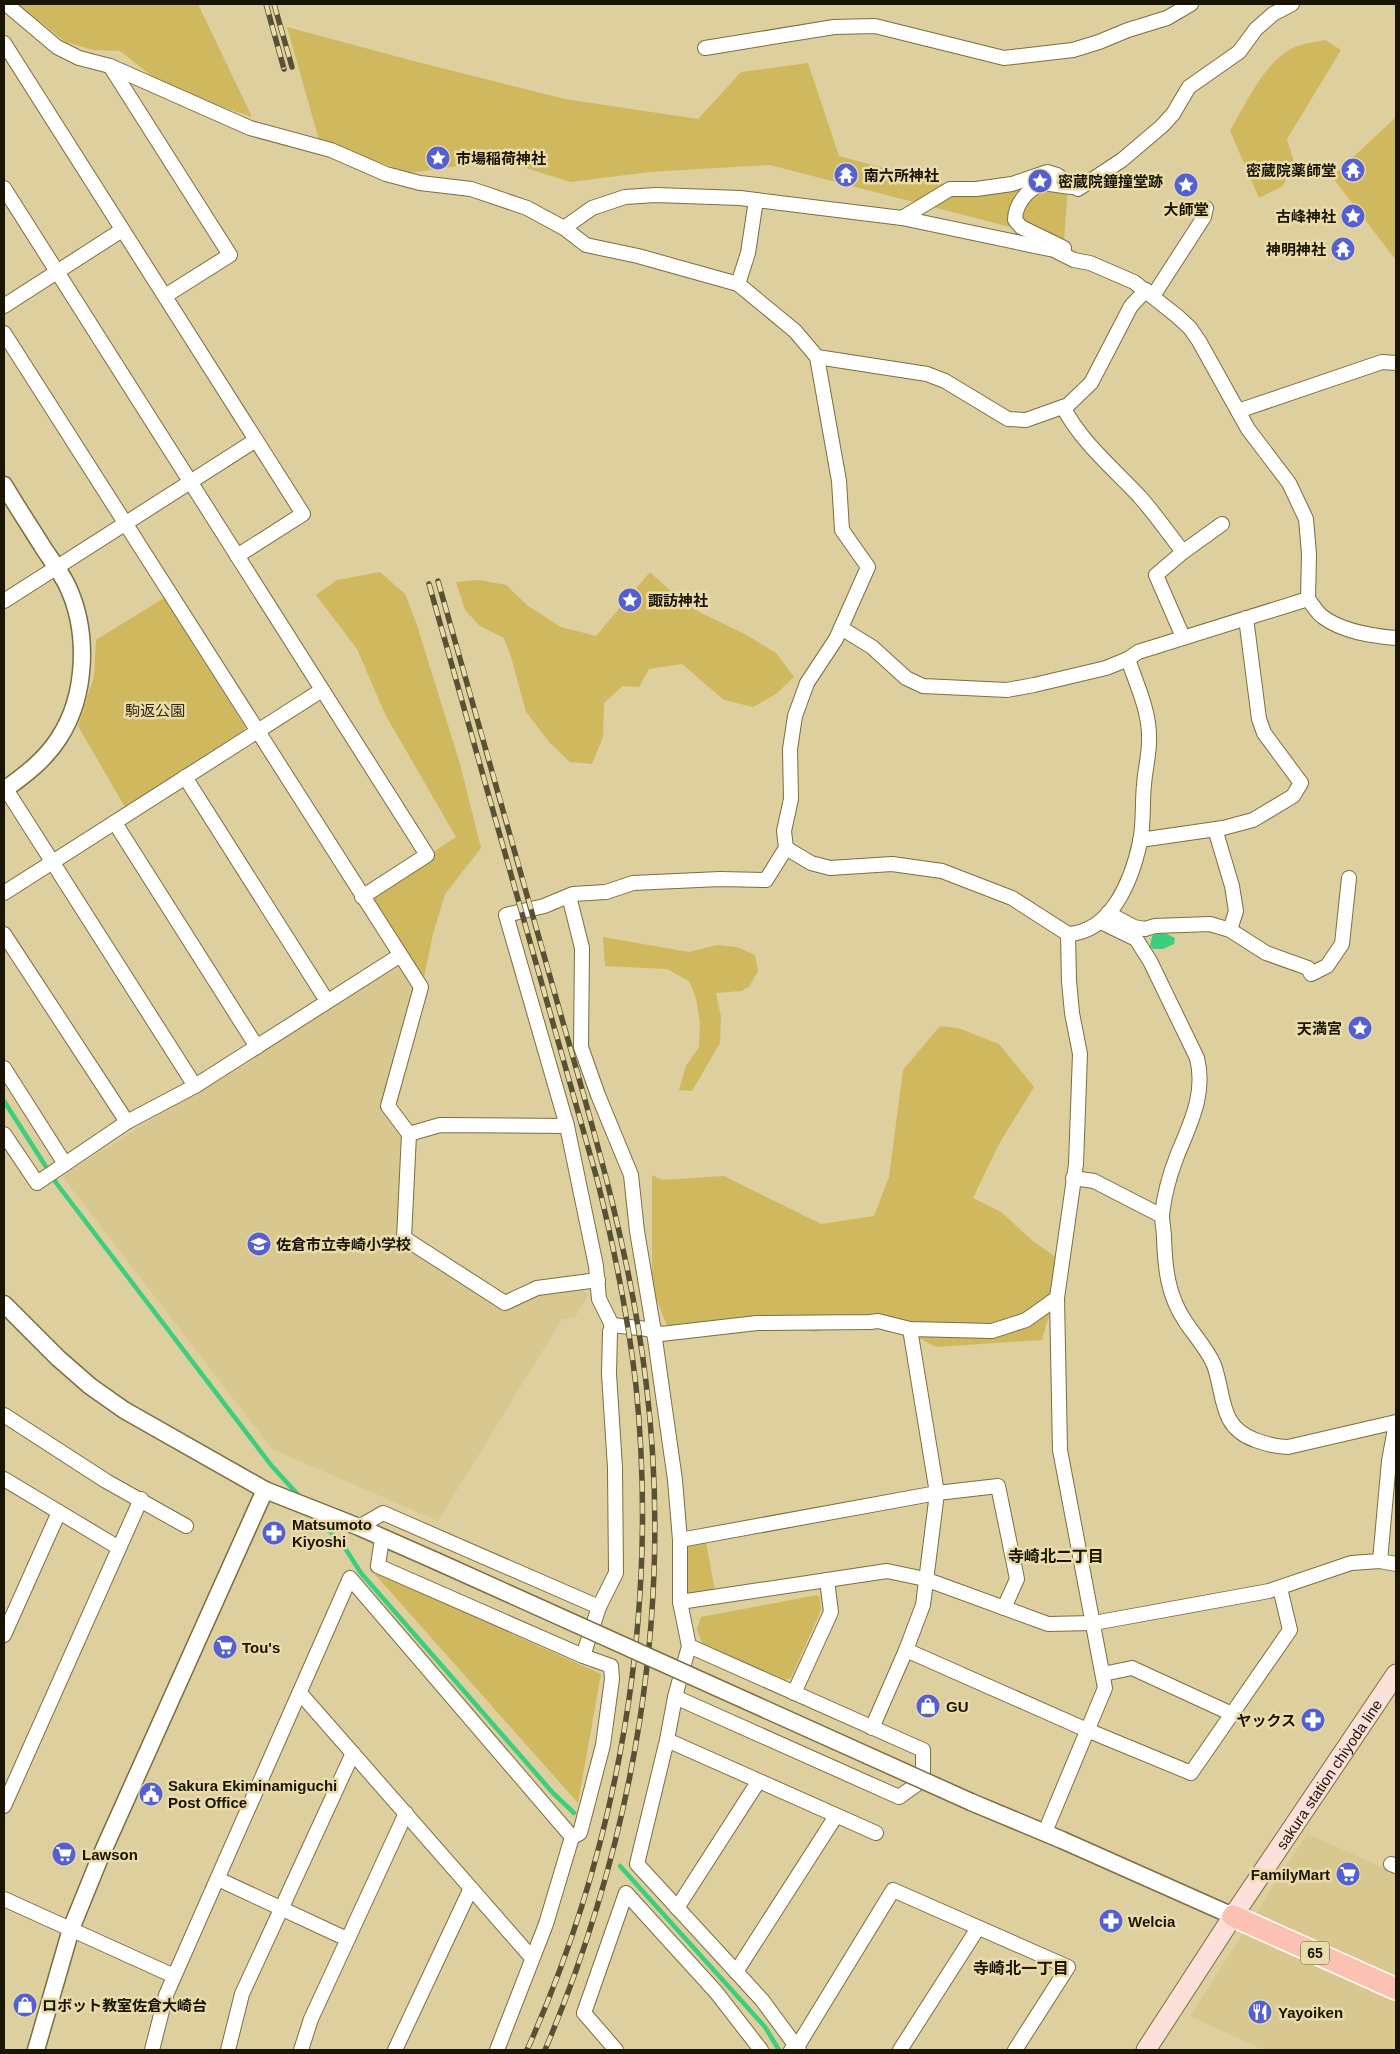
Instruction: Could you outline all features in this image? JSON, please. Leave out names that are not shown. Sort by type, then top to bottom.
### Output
[{"type":"main road","name":"sakura station chiyoda line","points":[[1146,2050],[1233,1916],[1396,1674]]},
{"type":"main road","name":"65","points":[[1233,1916],[1396,1989]]},
{"type":"street","points":[[6,4],[57,47],[79,58],[110,66],[250,128],[331,150],[386,174],[420,182],[471,189],[527,208],[564,228],[586,245],[638,256],[738,284],[795,331],[817,357],[839,481],[842,530],[868,567],[836,639],[807,683],[795,716],[790,749],[791,799],[784,831],[786,848],[766,880],[720,879],[633,883],[606,892],[569,896],[544,906],[506,915],[567,1126],[598,1280],[599,1299],[612,1325],[610,1332],[609,1374],[615,1468],[616,1573],[599,1607],[583,1656]]},
{"type":"street","points":[[705,48],[834,27],[875,26],[1004,58],[1073,50],[1167,18],[1191,4]]},
{"type":"street","points":[[1292,4],[1273,14],[1256,29],[1240,52],[1189,87],[1173,114],[1122,160],[1078,189],[1047,183],[1035,188],[1024,196],[1015,210],[1015,220],[1021,227],[1090,263],[1134,282],[1190,328],[1206,352],[1248,429],[1289,483],[1306,518],[1310,554],[1308,599],[1323,617],[1338,626],[1370,635],[1396,638]]},
{"type":"street","points":[[4,43],[303,514],[237,556]]},
{"type":"street","points":[[110,66],[230,255],[164,296]]},
{"type":"street","points":[[902,218],[950,189],[976,189],[1012,184],[1047,172],[1075,187]]},
{"type":"street","points":[[4,188],[427,855],[362,897]]},
{"type":"street","points":[[564,228],[592,208],[625,197],[740,198],[902,218],[1054,250],[1074,260],[1090,263]]},
{"type":"street","points":[[738,284],[748,253],[756,200]]},
{"type":"street","points":[[817,357],[927,374],[945,381],[1008,419],[1026,420],[1063,407],[1068,405],[1091,383],[1131,306],[1149,293],[1204,217],[1206,208]]},
{"type":"street","points":[[4,306],[122,230]]},
{"type":"street","points":[[4,333],[421,988],[388,1106],[409,1134],[404,1238],[505,1303],[537,1288],[598,1280]]},
{"type":"street","points":[[1238,410],[1382,362],[1396,363]]},
{"type":"street","points":[[1063,407],[1088,444],[1140,497],[1183,552]]},
{"type":"street","points":[[4,600],[256,440]]},
{"type":"street","points":[[4,485],[66,584],[79,626],[81,657],[79,687],[70,716],[59,738],[38,764],[4,788],[194,1086]]},
{"type":"street","points":[[1183,637],[1156,575],[1183,552],[1222,524]]},
{"type":"street","points":[[841,628],[872,647],[906,678],[923,686],[1006,690],[1106,668],[1138,652],[1308,599]]},
{"type":"street","points":[[1140,840],[1216,829],[1252,820],[1293,796],[1301,783],[1264,733],[1259,719],[1246,618]]},
{"type":"street","points":[[786,848],[811,863],[830,868],[892,864],[942,871],[1012,898],[1068,934],[1078,934],[1104,918],[1119,897],[1133,868],[1140,840],[1149,735],[1143,702],[1128,658]]},
{"type":"street","points":[[4,894],[322,690]]},
{"type":"street","points":[[185,778],[327,1001]]},
{"type":"street","points":[[115,822],[257,1047]]},
{"type":"street","points":[[1216,829],[1232,886],[1236,911],[1230,930]]},
{"type":"street","points":[[1104,918],[1145,929],[1155,926],[1210,924],[1230,930],[1266,953],[1308,968],[1311,974],[1327,966],[1342,944],[1349,878]]},
{"type":"street","points":[[569,896],[582,948],[583,972],[580,1031],[582,1047],[598,1095],[631,1175],[637,1231],[676,1480],[680,1540],[680,1602],[689,1646],[637,1864],[762,2000],[796,2049],[893,1890],[1068,1967],[1015,2050]]},
{"type":"street","points":[[1104,918],[1136,939],[1150,961],[1197,1058],[1200,1070],[1200,1094],[1196,1110],[1173,1168],[1162,1216],[1164,1261],[1170,1290],[1183,1319],[1214,1364],[1227,1416],[1235,1429],[1243,1436],[1276,1447],[1288,1447],[1396,1422],[1389,1461],[1380,1561]]},
{"type":"street","points":[[4,934],[127,1122]]},
{"type":"street","points":[[1045,1832],[1105,1688],[1060,1450],[1057,1298],[1076,1164],[1080,1054],[1072,1012],[1068,934]]},
{"type":"street","points":[[4,1134],[38,1183],[127,1122],[194,1086],[399,956]]},
{"type":"street","points":[[4,1068],[65,1164]]},
{"type":"street","points":[[409,1134],[440,1125],[567,1126]]},
{"type":"street","points":[[1073,1178],[1094,1181],[1162,1216]]},
{"type":"street","points":[[612,1325],[660,1334],[757,1322],[878,1321],[910,1330],[992,1331],[1026,1320],[1057,1298]]},
{"type":"street","points":[[4,1304],[58,1358],[97,1391],[124,1410],[265,1490],[359,1527],[971,1802],[1045,1832],[1233,1916]]},
{"type":"street","points":[[872,1728],[906,1650],[923,1605],[937,1493],[910,1330]]},
{"type":"street","points":[[4,1415],[106,1481],[186,1526]]},
{"type":"street","points":[[4,1479],[119,1548]]},
{"type":"street","points":[[680,1540],[937,1493],[998,1486],[1018,1579],[1004,1608]]},
{"type":"street","points":[[36,2050],[71,1929],[99,1860],[265,1490]]},
{"type":"street","points":[[5,1801],[141,1499]]},
{"type":"street","points":[[4,1635],[59,1512]]},
{"type":"street","points":[[359,1527],[383,1512],[599,1607]]},
{"type":"street","points":[[382,1538],[378,1566],[583,1656],[611,1666],[612,1679],[601,1754],[580,1833],[572,1837],[546,1924],[497,2050]]},
{"type":"street","points":[[680,1602],[887,1571],[926,1580],[1048,1624],[1094,1623],[1269,1591],[1352,1563],[1380,1561],[1396,1564]]},
{"type":"street","points":[[152,2050],[166,1995],[350,1578],[572,1837]]},
{"type":"street","points":[[794,1693],[831,1612],[826,1580]]},
{"type":"street","points":[[906,1650],[1191,1773],[1290,1630],[1280,1588]]},
{"type":"street","points":[[689,1646],[923,1750],[923,1780]]},
{"type":"street","points":[[1103,1674],[1132,1668],[1232,1714]]},
{"type":"street","points":[[300,1693],[532,1958]]},
{"type":"street","points":[[676,1697],[899,1797],[923,1780]]},
{"type":"street","points":[[667,1740],[876,1833]]},
{"type":"street","points":[[228,2050],[242,1994],[353,1753]]},
{"type":"street","points":[[677,1908],[758,1782]]},
{"type":"street","points":[[301,2050],[311,2019],[406,1813]]},
{"type":"street","points":[[736,1972],[836,1816]]},
{"type":"street","points":[[218,1879],[347,1939]]},
{"type":"street","points":[[395,2050],[470,1888]]},
{"type":"street","points":[[616,2050],[603,2045],[584,2013],[626,1893],[716,1992],[761,2050]]},
{"type":"street","points":[[4,1899],[174,1976]]},
{"type":"street","points":[[900,2050],[978,1928]]},
{"type":"shaded area","points":[[1159,933],[1175,938],[1174,944],[1163,949],[1153,949],[1150,946],[1152,936]]},
{"type":"shaded area","name":"佐倉市立寺崎小学校","points":[[396,966],[404,971],[413,984],[415,992],[381,1111],[404,1135],[401,1228],[397,1239],[500,1308],[507,1310],[531,1294],[556,1293],[567,1288],[578,1288],[589,1294],[575,1317],[562,1319],[438,1521],[272,1449],[62,1176]]},
{"type":"shaded area","points":[[1307,1834],[1396,1873],[1396,2050],[1264,2050],[1190,2016]]},
{"type":"green space","points":[[17,4],[198,4],[252,117],[167,88],[120,51],[93,50],[66,42]]},
{"type":"green space","points":[[287,27],[565,99],[698,119],[741,72],[808,63],[839,156],[974,192],[1068,185],[1064,241],[770,165],[649,172],[571,182],[500,160],[409,173],[319,140]]},
{"type":"green space","points":[[1325,40],[1341,50],[1287,139],[1294,162],[1283,186],[1259,198],[1230,131],[1258,82],[1276,60],[1287,51],[1298,46]]},
{"type":"green space","points":[[1396,117],[1396,260],[1332,177]]},
{"type":"green space","points":[[380,572],[405,594],[416,622],[460,764],[481,848],[445,894],[433,934],[423,982],[368,895],[456,837],[385,714],[357,649],[316,595],[337,580]]},
{"type":"green space","points":[[650,572],[679,599],[699,612],[745,634],[776,653],[794,677],[776,694],[753,707],[724,700],[682,664],[649,669],[639,687],[623,686],[604,703],[603,737],[592,764],[570,762],[550,743],[526,712],[504,638],[480,626],[465,610],[456,582],[479,580],[506,585],[528,606],[561,627],[596,636]]},
{"type":"green space","name":"駒返公園","points":[[164,598],[245,726],[243,735],[126,809],[78,726],[94,676],[96,640]]},
{"type":"green space","points":[[603,937],[689,952],[717,945],[737,947],[755,955],[758,971],[749,987],[741,991],[716,993],[721,1017],[720,1043],[692,1091],[679,1090],[686,1066],[699,1047],[700,1024],[696,998],[689,981],[667,969],[605,966]]},
{"type":"green space","points":[[940,1026],[958,1028],[999,1044],[1034,1087],[999,1144],[973,1198],[1001,1212],[1034,1242],[1064,1263],[1042,1340],[936,1347],[878,1317],[816,1332],[751,1323],[695,1323],[667,1326],[652,1288],[652,1175],[662,1180],[724,1176],[821,1224],[874,1216],[889,1177],[903,1070]]},
{"type":"green space","points":[[706,1542],[715,1591],[691,1596],[686,1592],[685,1548],[688,1544]]},
{"type":"green space","points":[[372,1571],[601,1674],[578,1803]]},
{"type":"green space","points":[[817,1595],[820,1597],[821,1610],[791,1678],[784,1680],[703,1646],[697,1629],[701,1617]]},
{"type":"waterway","points":[[4,1101],[57,1184],[271,1465],[301,1498]]},
{"type":"waterway","points":[[317,1517],[345,1548],[361,1573],[553,1793],[574,1813]]},
{"type":"waterway","points":[[620,1866],[765,2027],[779,2050]]},
{"type":"railway","points":[[266,4],[284,69]]},
{"type":"railway","points":[[274,4],[292,67]]},
{"type":"railway","points":[[438,581],[586,1104],[610,1196],[631,1288],[639,1335],[646,1382],[653,1468],[655,1553],[650,1638],[639,1723],[623,1806],[602,1889],[576,1970],[545,2050]]},
{"type":"railway","points":[[429,584],[597,1179],[615,1256],[629,1334],[636,1386],[642,1471],[642,1556],[636,1641],[625,1725],[608,1809],[586,1891],[559,1971],[527,2050]]},
{"type":"place","name":"市場稲荷神社","points":[[438,158]]},
{"type":"place","name":"密蔵院薬師堂","points":[[1353,170]]},
{"type":"place","name":"南六所神社","points":[[846,175]]},
{"type":"place","name":"密蔵院鐘撞堂跡","points":[[1040,181]]},
{"type":"place","name":"大師堂","points":[[1186,185]]},
{"type":"place","name":"古峰神社","points":[[1353,216]]},
{"type":"place","name":"神明神社","points":[[1343,249]]},
{"type":"place","name":"諏訪神社","points":[[630,600]]},
{"type":"place","name":"天満宮","points":[[1360,1028]]},
{"type":"place","name":"佐倉市立寺崎小学校","points":[[259,1244]]},
{"type":"place","name":"Matsumoto Kiyoshi","points":[[274,1533]]},
{"type":"place","name":"Tou's","points":[[225,1647]]},
{"type":"place","name":"GU","points":[[928,1706]]},
{"type":"place","name":"ヤックス","points":[[1313,1720]]},
{"type":"place","name":"Sakura Ekiminamiguchi Post Office","points":[[151,1794]]},
{"type":"place","name":"Lawson","points":[[64,1854]]},
{"type":"place","name":"FamilyMart","points":[[1348,1874]]},
{"type":"place","name":"Welcia","points":[[1111,1921]]},
{"type":"place","name":"ロボット教室佐倉大崎台","points":[[25,2005]]},
{"type":"place","name":"Yayoiken","points":[[1260,2012]]},
{"type":"district","name":"寺崎北二丁目","points":[[1056,1556]]},
{"type":"district","name":"寺崎北一丁目","points":[[1021,1968]]}]
